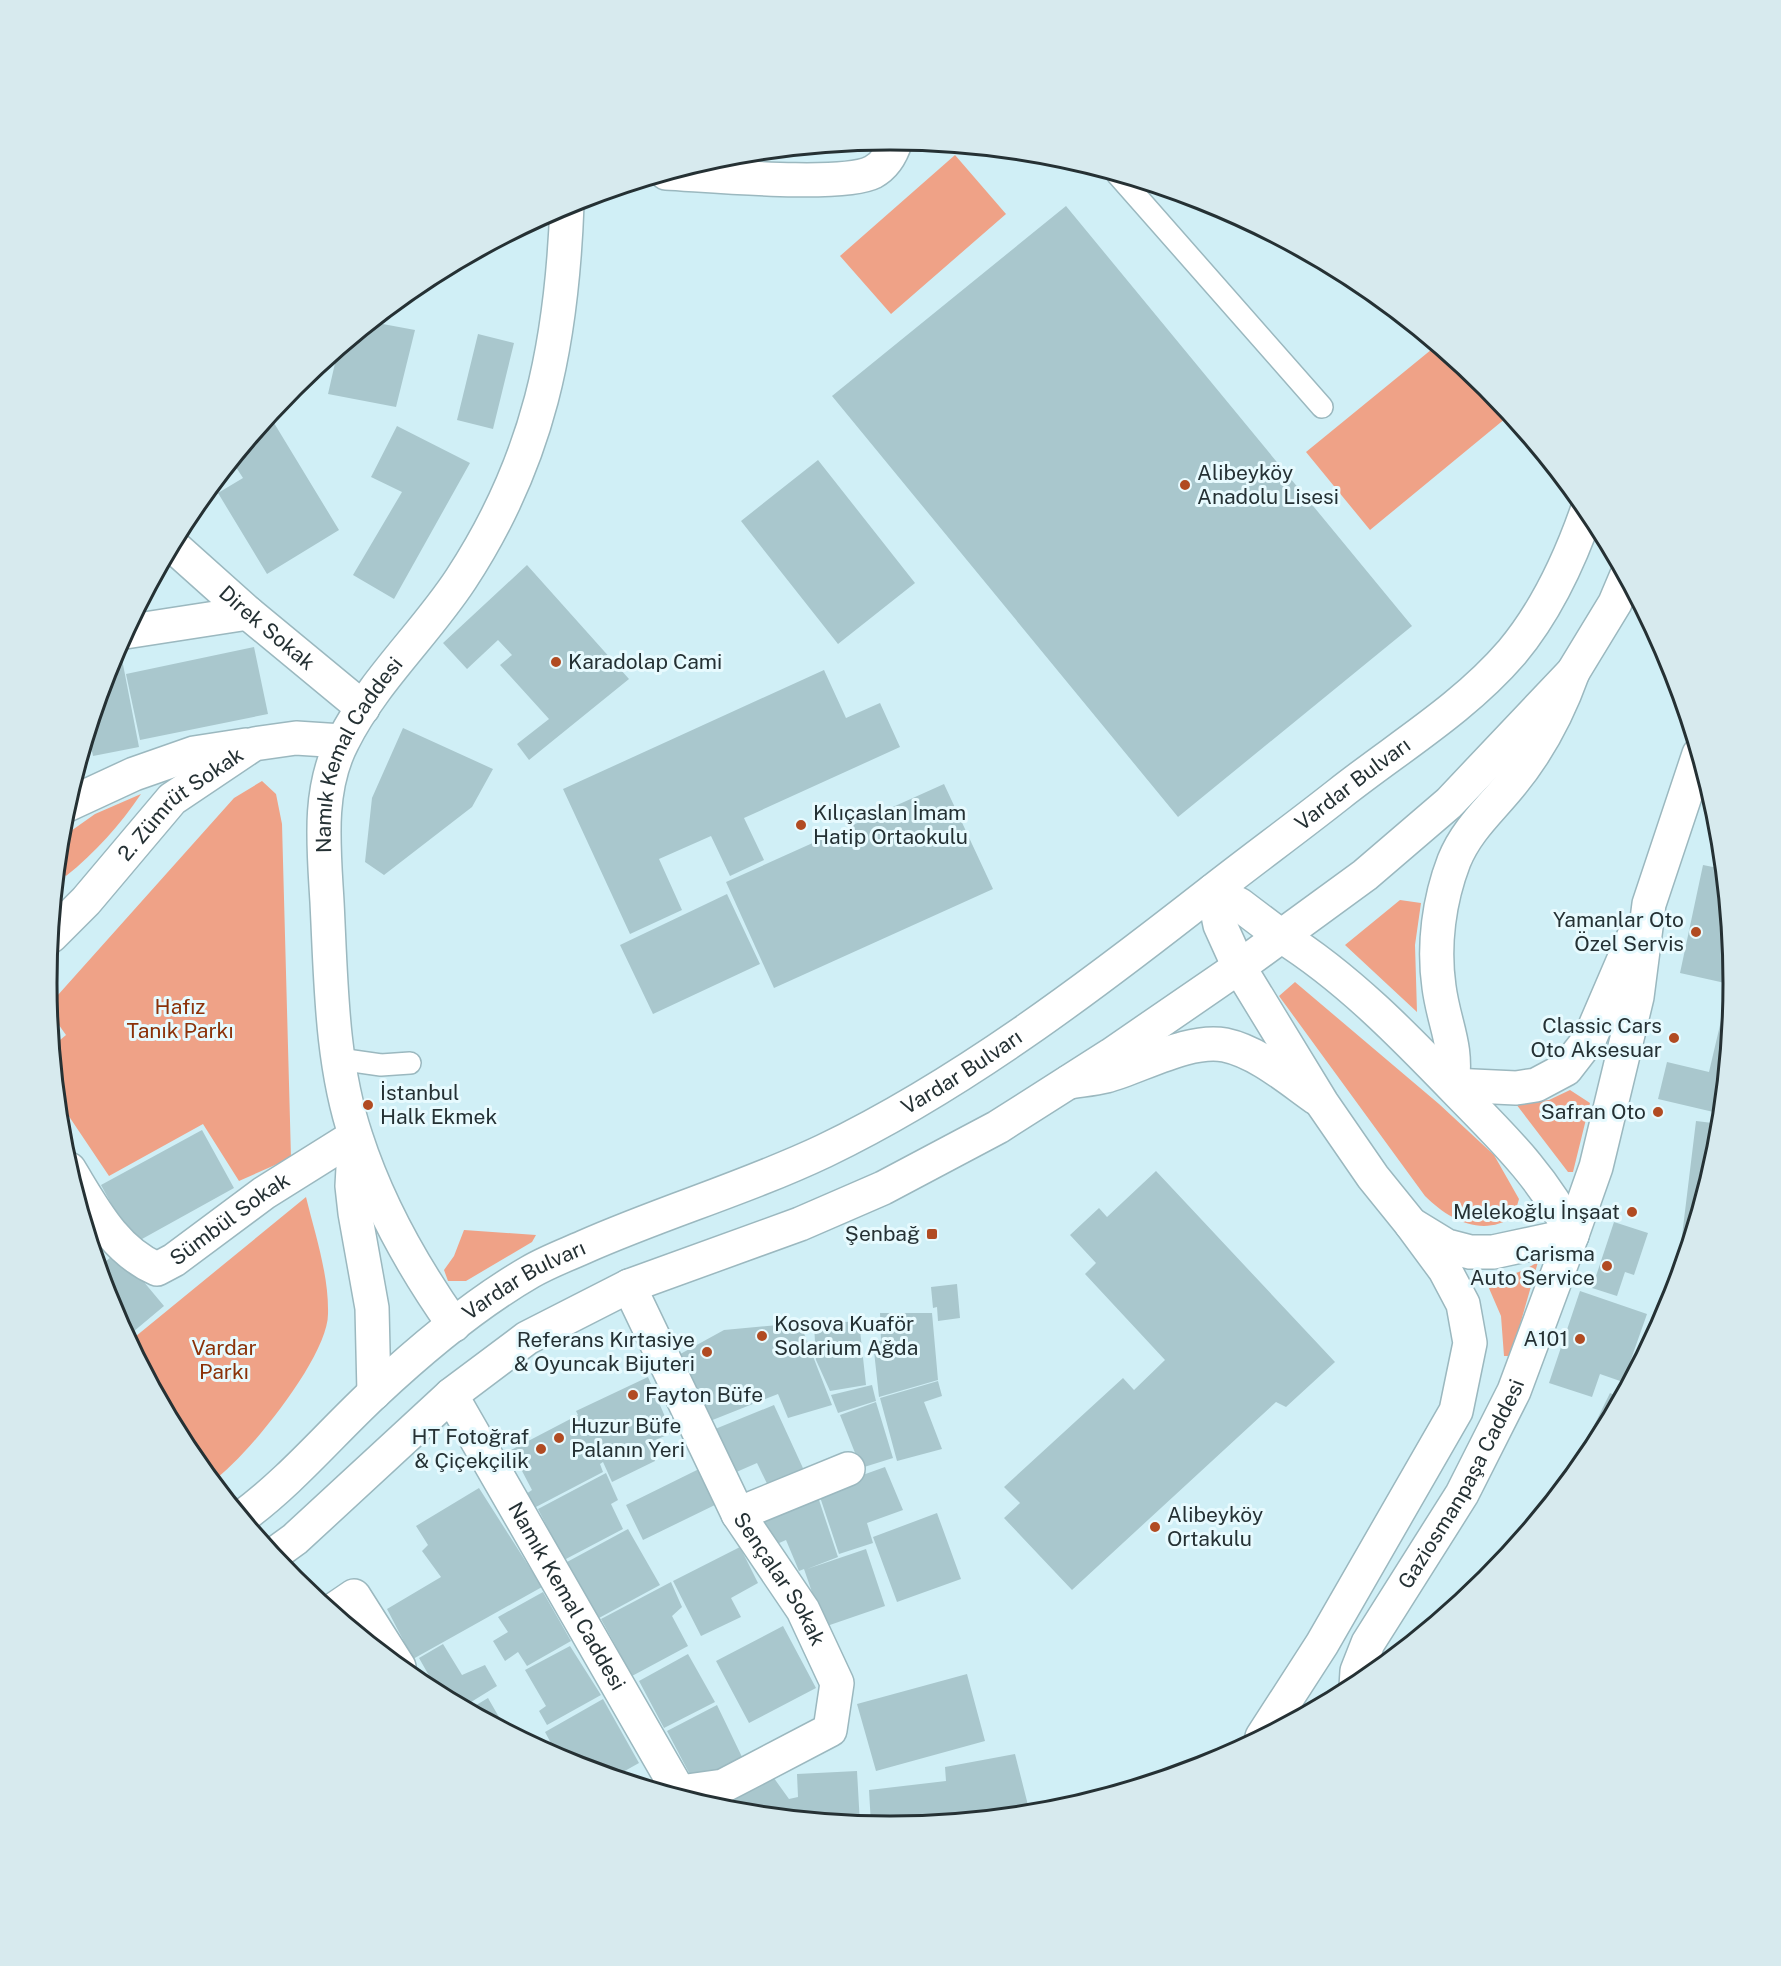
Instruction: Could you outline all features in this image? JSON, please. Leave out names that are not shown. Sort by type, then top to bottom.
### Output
[{"type":"main road","points":[[692,174],[840,180],[873,172],[891,156],[893,150]]},
{"type":"main road","name":"Namık Kemal Caddesi","points":[[484,1369],[416,1269],[376,1189],[355,1136],[339,1059],[325,868],[325,802],[330,771],[342,741],[363,708],[460,580],[488,535],[514,479],[537,423],[552,359],[561,304],[566,216]]},
{"type":"main road","name":"Vardar Bulvarı","points":[[247,1512],[316,1451],[374,1393],[489,1298],[534,1270],[613,1234],[747,1184],[825,1150],[954,1078],[1064,1004],[1158,935],[1438,720],[1512,651],[1539,614],[1571,557],[1584,520]]},
{"type":"main road","name":"Direk Sokak","points":[[178,551],[248,613],[363,708]]},
{"type":"main road","points":[[280,1550],[295,1539],[451,1395],[527,1338],[629,1286],[790,1227],[883,1188],[998,1127],[1239,967],[1365,875],[1413,836],[1510,741],[1573,672],[1616,603],[1623,586]]},
{"type":"main road","points":[[135,630],[248,613]]},
{"type":"main road","points":[[1452,1085],[1455,1060],[1439,988],[1436,958],[1438,927],[1454,860],[1472,828],[1511,785],[1548,732],[1559,711],[1573,672]]},
{"type":"main road","name":"2. Zümrüt Sokak","points":[[59,928],[86,901],[172,799],[254,744],[296,738],[342,741]]},
{"type":"main road","points":[[77,800],[134,774],[194,753],[254,744]]},
{"type":"main road","name":"Gaziosmanpaşa Caddesi","points":[[1357,1674],[1368,1643],[1462,1494],[1514,1391],[1596,1167],[1637,997],[1649,904],[1695,765]]},
{"type":"main road","points":[[1213,891],[1240,905],[1337,978],[1452,1085],[1535,1175],[1562,1214],[1572,1235],[1493,1252],[1470,1252],[1447,1246],[1411,1224]]},
{"type":"main road","name":"Gaziosmanpaşa Caddesi","points":[[1213,891],[1220,925],[1239,967],[1322,1103],[1373,1176],[1445,1270],[1463,1304],[1470,1343],[1464,1381],[1452,1419],[1322,1644],[1270,1725]]},
{"type":"main road","points":[[1452,1085],[1515,1088],[1536,1085],[1566,1069],[1590,1038],[1649,904]]},
{"type":"main road","points":[[1069,1082],[1107,1076],[1149,1059],[1190,1049],[1224,1045],[1258,1059],[1322,1103]]},
{"type":"main road","points":[[355,1136],[352,1186],[372,1308],[374,1393]]},
{"type":"main road","name":"Sümbül Sokak","points":[[90,1214],[102,1241],[157,1269],[174,1260],[264,1193],[355,1136]]},
{"type":"main road","name":"Sençalar Sokak","points":[[629,1286],[738,1514],[803,1610],[837,1683],[830,1730],[723,1786],[694,1792]]},
{"type":"main road","name":"Namık Kemal Caddesi","points":[[451,1395],[677,1789]]},
{"type":"main road","points":[[738,1514],[848,1470]]},
{"type":"main road","points":[[343,1604],[369,1632]]},
{"type":"main road","points":[[1306,1706],[1308,1684],[1322,1644]]},
{"type":"lane","points":[[1126,184],[1322,407]]},
{"type":"lane","points":[[339,1059],[381,1065],[410,1063]]},
{"type":"green space","points":[[955,155],[1006,214],[891,314],[840,256]]},
{"type":"green space","points":[[1432,349],[1504,419],[1370,530],[1306,452]]},
{"type":"green space","name":"Hafız Tanık Parkı","points":[[262,781],[276,794],[282,824],[291,1158],[239,1181],[203,1124],[109,1176],[68,1115],[59,1041],[66,1035],[59,1024],[57,996],[234,798]]},
{"type":"green space","points":[[141,794],[106,838],[66,876],[64,874],[71,831],[95,814]]},
{"type":"green space","points":[[1400,900],[1421,903],[1415,945],[1417,1012],[1345,945]]},
{"type":"green space","points":[[1295,982],[1439,1104],[1494,1155],[1519,1199],[1514,1216],[1490,1226],[1479,1226],[1456,1219],[1434,1205],[1425,1196],[1279,996]]},
{"type":"green space","points":[[1570,1090],[1590,1103],[1573,1172],[1568,1172],[1516,1104],[1549,1100]]},
{"type":"green space","name":"Vardar Parkı","points":[[306,1197],[321,1255],[328,1299],[324,1333],[315,1355],[283,1405],[245,1451],[219,1476],[197,1446],[169,1400],[136,1336]]},
{"type":"green space","points":[[464,1230],[536,1235],[532,1242],[466,1281],[448,1281],[444,1270],[454,1256]]},
{"type":"green space","points":[[1538,1262],[1511,1356],[1504,1356],[1501,1316],[1485,1279],[1513,1274]]},
{"type":"building","points":[[1066,206],[1412,626],[1178,817],[832,396]]},
{"type":"building","points":[[381,324],[415,330],[396,407],[328,394],[335,361]]},
{"type":"building","points":[[478,334],[514,343],[493,429],[457,420]]},
{"type":"building","points":[[274,423],[339,530],[267,574],[218,493],[243,478],[236,467]]},
{"type":"building","points":[[397,426],[470,463],[394,599],[353,575],[402,492],[371,477]]},
{"type":"building","points":[[818,460],[915,583],[838,644],[741,521]]},
{"type":"building","points":[[527,565],[629,679],[529,760],[517,744],[549,719],[500,665],[512,655],[498,640],[467,669],[443,643]]},
{"type":"building","points":[[254,647],[268,714],[140,740],[126,674]]},
{"type":"building","points":[[122,660],[139,747],[93,756],[91,747]]},
{"type":"building","points":[[824,670],[846,718],[880,703],[900,747],[744,818],[764,860],[730,876],[711,836],[659,859],[682,910],[630,934],[563,789]]},
{"type":"building","points":[[403,728],[493,769],[472,807],[384,875],[365,862],[372,798]]},
{"type":"building","points":[[944,784],[993,889],[774,988],[726,882]]},
{"type":"building","points":[[1703,865],[1716,868],[1722,928],[1724,983],[1680,973]]},
{"type":"building","points":[[727,894],[760,964],[653,1014],[620,945]]},
{"type":"building","points":[[1723,1013],[1714,1112],[1658,1099],[1667,1062],[1709,1072]]},
{"type":"building","points":[[1696,1121],[1712,1123],[1696,1199],[1680,1250]]},
{"type":"building","points":[[202,1130],[234,1188],[133,1244],[101,1185]]},
{"type":"building","points":[[1156,1171],[1335,1362],[1286,1407],[1276,1402],[1072,1590],[1004,1518],[1020,1503],[1004,1487],[1123,1378],[1134,1390],[1165,1360],[1085,1274],[1096,1263],[1070,1235],[1099,1208],[1107,1217]]},
{"type":"building","points":[[1614,1222],[1648,1233],[1634,1275],[1625,1272],[1617,1296],[1592,1288]]},
{"type":"building","points":[[118,1251],[164,1306],[134,1331],[120,1302],[105,1262]]},
{"type":"building","points":[[957,1284],[960,1318],[938,1321],[937,1307],[933,1308],[931,1287]]},
{"type":"building","points":[[1580,1291],[1647,1314],[1622,1382],[1600,1374],[1592,1397],[1549,1383]]},
{"type":"building","points":[[880,1313],[932,1313],[938,1380],[879,1397],[873,1342],[881,1341]]},
{"type":"building","points":[[859,1321],[866,1385],[830,1391],[816,1360],[814,1324]]},
{"type":"building","points":[[800,1323],[832,1405],[788,1418],[778,1394],[700,1425],[673,1358],[724,1330]]},
{"type":"building","points":[[648,1377],[672,1433],[648,1443],[655,1461],[612,1482],[603,1462],[600,1464],[603,1472],[534,1508],[526,1494],[532,1490],[511,1450],[578,1415],[576,1411]]},
{"type":"building","points":[[938,1381],[942,1396],[924,1402],[942,1449],[897,1461],[880,1398]]},
{"type":"building","points":[[872,1385],[876,1401],[838,1413],[831,1395]]},
{"type":"building","points":[[1610,1393],[1615,1395],[1612,1400],[1585,1444]]},
{"type":"building","points":[[876,1402],[893,1458],[861,1468],[840,1415]]},
{"type":"building","points":[[774,1405],[808,1479],[772,1494],[757,1463],[725,1477],[703,1434]]},
{"type":"building","points":[[885,1467],[903,1510],[867,1523],[873,1543],[839,1554],[818,1491]]},
{"type":"building","points":[[699,1469],[719,1503],[643,1540],[626,1505]]},
{"type":"building","points":[[606,1473],[618,1500],[611,1504],[623,1529],[564,1560],[538,1509]]},
{"type":"building","points":[[479,1488],[542,1587],[413,1659],[387,1609],[441,1577],[422,1551],[428,1545],[416,1526]]},
{"type":"building","points":[[816,1491],[838,1557],[807,1569],[866,1549],[885,1606],[824,1627],[804,1569],[799,1571],[786,1540],[770,1547],[755,1515]]},
{"type":"building","points":[[937,1513],[961,1579],[897,1602],[873,1537]]},
{"type":"building","points":[[628,1529],[660,1585],[599,1618],[567,1562]]},
{"type":"building","points":[[740,1547],[758,1583],[731,1598],[741,1617],[701,1636],[673,1581]]},
{"type":"building","points":[[671,1582],[682,1607],[672,1616],[688,1646],[632,1676],[601,1619]]},
{"type":"building","points":[[543,1592],[571,1641],[527,1666],[518,1652],[505,1661],[493,1641],[508,1632],[498,1617]]},
{"type":"building","points":[[783,1626],[816,1688],[749,1723],[716,1661]]},
{"type":"building","points":[[443,1644],[462,1675],[485,1665],[497,1686],[470,1703],[430,1678],[419,1658]]},
{"type":"building","points":[[570,1646],[601,1695],[547,1725],[539,1711],[546,1706],[525,1670]]},
{"type":"building","points":[[688,1654],[715,1702],[664,1728],[639,1681]]},
{"type":"building","points":[[967,1674],[985,1741],[876,1771],[857,1704]]},
{"type":"building","points":[[488,1698],[500,1719],[475,1706]]},
{"type":"building","points":[[603,1699],[639,1763],[623,1772],[551,1744],[545,1732]]},
{"type":"building","points":[[717,1705],[743,1759],[696,1786],[667,1731]]},
{"type":"building","points":[[1015,1754],[1028,1804],[945,1815],[870,1816],[869,1790],[946,1781],[945,1767]]},
{"type":"building","points":[[857,1771],[860,1815],[782,1809],[716,1797],[771,1774],[789,1799],[798,1797],[797,1774]]},
{"type":"place","name":"Alibeyköy Anadolu Lisesi","points":[[1185,485]]},
{"type":"place","name":"Karadolap Cami","points":[[556,662]]},
{"type":"place","name":"Kılıçaslan İmam Hatip Ortaokulu","points":[[801,825]]},
{"type":"place","name":"Yamanlar Oto Özel Servis","points":[[1696,932]]},
{"type":"place","name":"Classic Cars Oto Aksesuar","points":[[1674,1038]]},
{"type":"place","name":"İstanbul Halk Ekmek","points":[[368,1105]]},
{"type":"place","name":"Safran Oto","points":[[1658,1112]]},
{"type":"place","name":"Melekoğlu İnşaat","points":[[1632,1212]]},
{"type":"place","name":"Şenbağ","points":[[932,1234]]},
{"type":"place","name":"Carisma Auto Service","points":[[1607,1266]]},
{"type":"place","name":"Kosova Kuaför Solarium Ağda","points":[[762,1336]]},
{"type":"place","name":"A101","points":[[1580,1339]]},
{"type":"place","name":"Referans Kırtasiye & Oyuncak Bijuteri","points":[[707,1352]]},
{"type":"place","name":"Fayton Büfe","points":[[633,1395]]},
{"type":"place","name":"Huzur Büfe Palanın Yeri","points":[[559,1438]]},
{"type":"place","name":"HT Fotoğraf & Çiçekçilik","points":[[541,1449]]},
{"type":"place","name":"Alibeyköy Ortakulu","points":[[1155,1527]]}]
